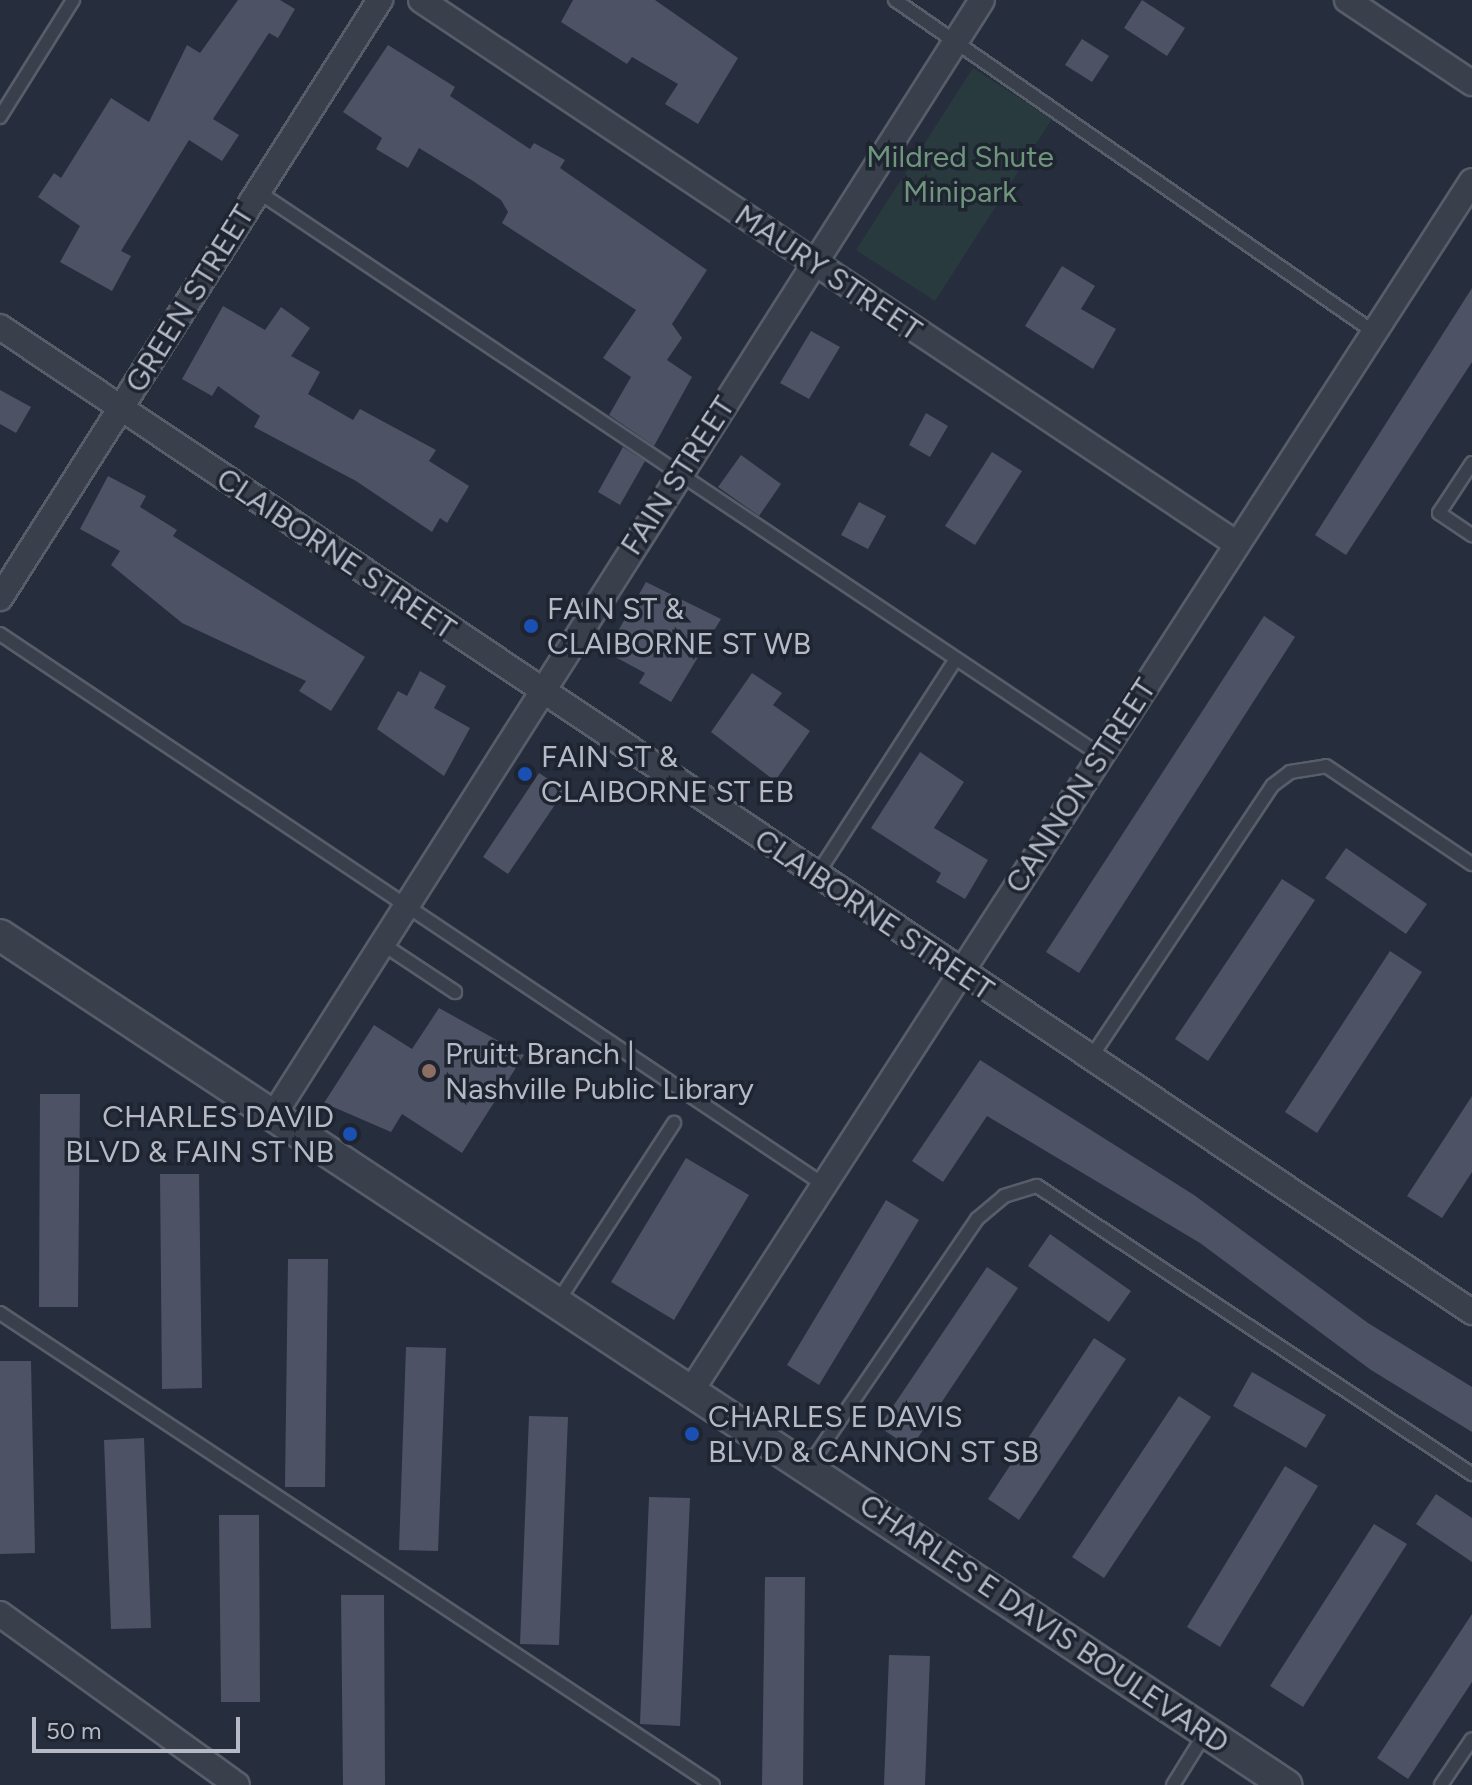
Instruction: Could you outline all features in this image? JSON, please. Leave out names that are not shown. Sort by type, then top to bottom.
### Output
[{"type":"street","name":"GREEN STREET","points":[[0,598],[380,0]]},
{"type":"street","name":"MAURY STREET","points":[[421,0],[1237,544]]},
{"type":"street","name":"FAIN STREET","points":[[273,1116],[540,691],[982,0]]},
{"type":"street","points":[[1347,0],[1472,83]]},
{"type":"street","name":"CANNON STREET","points":[[691,1391],[1472,181]]},
{"type":"street","name":"CLAIBORNE STREET","points":[[0,327],[960,973],[1472,1312]]},
{"type":"street","name":"CHARLES E DAVIS BOULEVARD","points":[[0,935],[1206,1732],[1274,1782]]},
{"type":"street","points":[[0,1614],[229,1772],[237,1785]]},
{"type":"lane","points":[[0,117],[73,0]]},
{"type":"lane","points":[[895,0],[1374,332]]},
{"type":"lane","points":[[257,191],[677,478],[1100,755]]},
{"type":"lane","points":[[1472,463],[1439,513],[1472,535]]},
{"type":"lane","points":[[0,634],[407,902],[824,1185]]},
{"type":"lane","points":[[816,876],[955,660]]},
{"type":"lane","points":[[1090,1059],[1273,785],[1290,772],[1326,766],[1472,864]]},
{"type":"lane","points":[[381,943],[455,992]]},
{"type":"lane","points":[[557,1303],[674,1123]]},
{"type":"lane","points":[[808,1468],[977,1219],[1004,1196],[1037,1186],[1472,1474]]},
{"type":"lane","points":[[0,1313],[713,1785]]},
{"type":"lane","points":[[1173,1785],[1206,1732]]},
{"type":"lane","points":[[1441,1785],[1472,1739]]},
{"type":"green space","name":"Mildred Shute Minipark","points":[[973,68],[1052,119],[935,301],[856,250]]},
{"type":"building","points":[[238,0],[280,0],[295,9],[278,38],[269,33],[213,119],[239,135],[222,161],[189,140],[121,251],[131,256],[112,291],[60,262],[80,226],[38,197],[54,173],[61,178],[111,98],[149,122],[187,45],[200,53]]},
{"type":"building","points":[[573,0],[655,0],[738,58],[698,124],[665,104],[678,84],[632,57],[627,64],[561,22]]},
{"type":"building","points":[[1142,0],[1185,28],[1167,56],[1124,28]]},
{"type":"building","points":[[1082,39],[1109,56],[1092,82],[1065,65]]},
{"type":"building","points":[[388,45],[455,87],[450,96],[530,149],[534,143],[565,160],[560,168],[707,270],[672,324],[682,338],[667,360],[692,377],[654,446],[609,415],[631,377],[603,358],[636,310],[502,223],[508,212],[501,200],[473,181],[419,148],[408,168],[376,149],[382,138],[343,112]]},
{"type":"building","points":[[1062,266],[1095,286],[1081,309],[1116,329],[1093,369],[1025,326]]},
{"type":"building","points":[[1472,288],[1472,362],[1346,555],[1315,535]]},
{"type":"building","points":[[223,306],[265,330],[281,307],[310,328],[291,356],[320,372],[308,394],[353,420],[360,409],[436,450],[429,461],[469,486],[447,523],[440,518],[432,532],[356,481],[254,427],[260,416],[218,386],[212,396],[182,379]]},
{"type":"building","points":[[811,331],[840,347],[809,399],[780,383]]},
{"type":"building","points":[[0,390],[31,407],[16,433],[0,424]]},
{"type":"building","points":[[926,413],[948,426],[930,457],[909,445]]},
{"type":"building","points":[[623,447],[645,461],[620,505],[598,492]]},
{"type":"building","points":[[992,452],[1022,471],[975,545],[945,526]]},
{"type":"building","points":[[741,455],[781,484],[759,516],[718,487]]},
{"type":"building","points":[[108,476],[146,496],[140,507],[177,530],[173,536],[365,657],[331,711],[299,691],[306,681],[182,623],[111,565],[120,551],[80,529]]},
{"type":"building","points":[[859,502],[886,516],[868,549],[841,535]]},
{"type":"building","points":[[646,582],[721,619],[671,702],[639,683],[645,673],[606,652]]},
{"type":"building","points":[[1264,616],[1295,637],[1079,973],[1046,952]]},
{"type":"building","points":[[420,671],[446,686],[434,708],[470,728],[444,776],[377,729],[398,691],[407,696]]},
{"type":"building","points":[[752,673],[782,693],[773,705],[810,731],[775,781],[711,732]]},
{"type":"building","points":[[920,752],[964,782],[934,828],[988,860],[965,899],[936,882],[941,873],[871,828]]},
{"type":"building","points":[[539,773],[565,790],[508,874],[483,857]]},
{"type":"building","points":[[1346,848],[1427,904],[1406,934],[1325,878]]},
{"type":"building","points":[[1282,879],[1315,900],[1208,1061],[1175,1039]]},
{"type":"building","points":[[1390,951],[1422,972],[1317,1133],[1285,1112]]},
{"type":"building","name":"Pruitt Branch | Nashville Public Library","points":[[439,1008],[524,1055],[462,1153],[402,1114],[391,1132],[324,1103],[374,1025],[412,1049]]},
{"type":"building","points":[[980,1060],[1194,1195],[1368,1323],[1472,1387],[1472,1432],[1371,1370],[1200,1243],[987,1116],[943,1182],[912,1161]]},
{"type":"building","points":[[40,1094],[80,1094],[78,1307],[39,1307]]},
{"type":"building","points":[[1472,1096],[1472,1172],[1442,1218],[1407,1196]]},
{"type":"building","points":[[686,1158],[749,1195],[674,1320],[611,1282]]},
{"type":"building","points":[[160,1174],[199,1174],[202,1388],[162,1389]]},
{"type":"building","points":[[886,1200],[919,1220],[819,1385],[787,1365]]},
{"type":"building","points":[[1050,1234],[1131,1291],[1109,1322],[1028,1266]]},
{"type":"building","points":[[288,1259],[328,1259],[325,1487],[285,1487]]},
{"type":"building","points":[[987,1267],[1018,1288],[911,1448],[879,1427]]},
{"type":"building","points":[[1094,1338],[1126,1359],[1019,1520],[988,1499]]},
{"type":"building","points":[[406,1347],[446,1348],[438,1551],[399,1550]]},
{"type":"building","points":[[0,1361],[31,1361],[35,1553],[0,1554]]},
{"type":"building","points":[[1252,1372],[1326,1415],[1306,1448],[1233,1406]]},
{"type":"building","points":[[1179,1396],[1211,1417],[1104,1578],[1072,1557]]},
{"type":"building","points":[[529,1416],[568,1417],[559,1645],[520,1644]]},
{"type":"building","points":[[144,1438],[151,1628],[111,1629],[104,1440]]},
{"type":"building","points":[[1285,1466],[1318,1486],[1220,1647],[1187,1627]]},
{"type":"building","points":[[1436,1494],[1472,1518],[1472,1562],[1416,1524]]},
{"type":"building","points":[[649,1497],[690,1498],[680,1726],[640,1724]]},
{"type":"building","points":[[219,1515],[259,1515],[260,1702],[221,1702]]},
{"type":"building","points":[[1374,1524],[1407,1544],[1303,1707],[1270,1686]]},
{"type":"building","points":[[765,1577],[805,1577],[803,1785],[762,1785]]},
{"type":"building","points":[[341,1595],[384,1595],[385,1785],[343,1785]]},
{"type":"building","points":[[1472,1614],[1472,1682],[1408,1779],[1377,1758]]},
{"type":"building","points":[[889,1655],[930,1656],[925,1785],[884,1785]]},
{"type":"place","name":"FAIN ST & CLAIBORNE ST WB","points":[[531,626]]},
{"type":"place","name":"FAIN ST & CLAIBORNE ST EB","points":[[525,774]]},
{"type":"place","name":"Pruitt Branch | Nashville Public Library","points":[[429,1071]]},
{"type":"place","name":"CHARLES DAVID BLVD & FAIN ST NB","points":[[350,1134]]},
{"type":"place","name":"CHARLES E DAVIS BLVD & CANNON ST SB","points":[[692,1434]]}]
